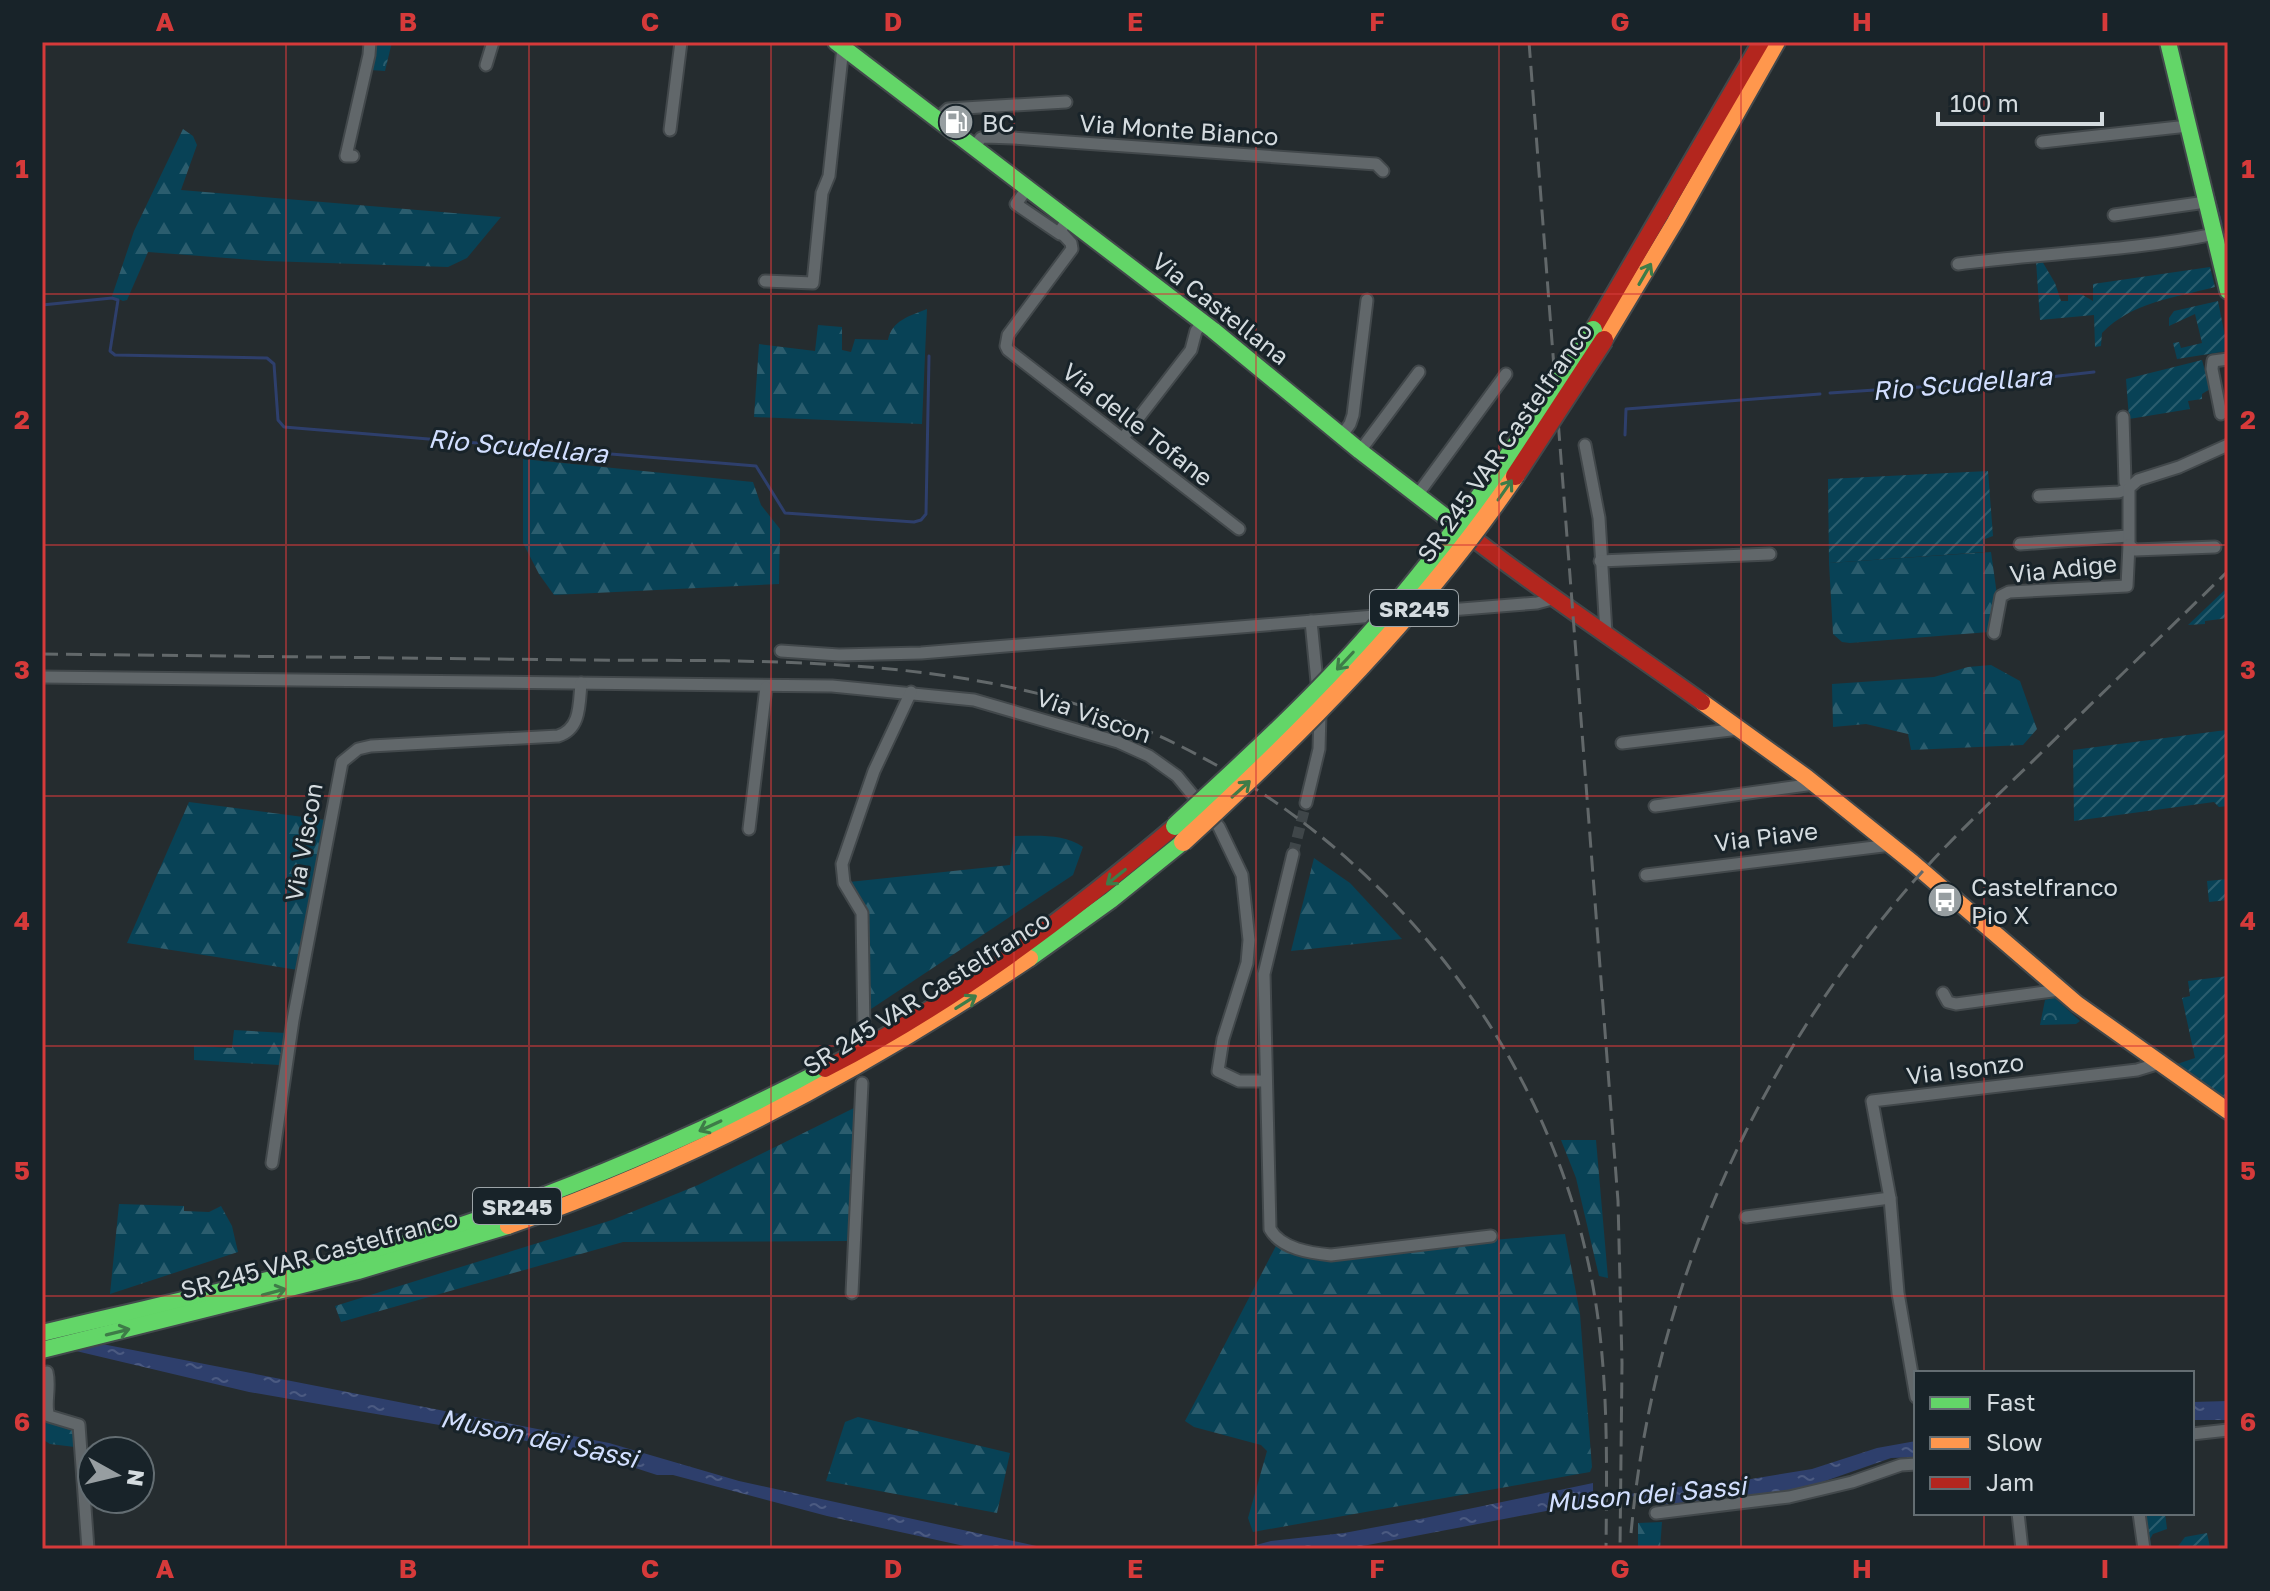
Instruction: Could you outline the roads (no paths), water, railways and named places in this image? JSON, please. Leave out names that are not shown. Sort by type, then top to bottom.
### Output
[{"type":"main road","name":"SR 245 VAR Castelfranco","points":[[1599,335],[1761,42]]},
{"type":"main road","name":"SR 245 VAR Castelfranco","points":[[42,1350],[395,1260],[509,1225],[583,1198],[700,1148],[875,1057],[1011,974],[1126,889],[1393,608],[1492,481],[1599,335],[1675,222],[1777,42]]},
{"type":"main road","points":[[2168,42],[2228,291]]},
{"type":"main road","name":"Via Castellana","points":[[840,44],[1028,187],[1064,227],[1203,322],[1360,451],[1559,604]]},
{"type":"main road","name":"Via Piave","points":[[1559,604],[1606,633],[1814,784],[1891,845],[2060,990],[2228,1111]]},
{"type":"main road","name":"SR 245 VAR Castelfranco","points":[[42,1333],[298,1271],[449,1229],[600,1175],[735,1115],[854,1052],[1004,960],[1179,834]]},
{"type":"street","points":[[353,156],[346,156],[370,42]]},
{"type":"street","points":[[486,65],[493,42]]},
{"type":"street","points":[[670,130],[681,42]]},
{"type":"street","name":"Via Castellana","points":[[765,281],[813,283],[822,193],[829,176],[840,44]]},
{"type":"street","points":[[936,120],[948,109],[1066,102]]},
{"type":"street","points":[[2042,142],[2189,129]]},
{"type":"street","name":"Via Monte Bianco","points":[[974,147],[985,137],[1013,138],[1376,164],[1383,171]]},
{"type":"street","points":[[2114,215],[2206,202]]},
{"type":"street","name":"Via delle Tofane","points":[[1064,227],[1072,249],[1008,335],[1006,346],[1011,353],[1239,529]]},
{"type":"street","points":[[1958,264],[2099,252],[2215,234]]},
{"type":"street","points":[[1342,435],[1353,415],[1367,300]]},
{"type":"street","points":[[1123,438],[1191,350],[1196,331],[1203,322]]},
{"type":"street","points":[[2221,414],[2213,361],[2228,359]]},
{"type":"street","points":[[1360,451],[1419,372]]},
{"type":"street","points":[[1418,494],[1506,374]]},
{"type":"street","name":"Via Adige","points":[[1994,633],[2001,596],[2009,592],[2127,586],[2129,488],[2125,482],[2123,417]]},
{"type":"street","points":[[1585,445],[1599,518],[1606,633]]},
{"type":"street","points":[[2039,496],[2119,492],[2138,480],[2166,472],[2228,445]]},
{"type":"street","name":"Via Adige","points":[[2020,544],[2129,541]]},
{"type":"street","name":"Via Adige","points":[[2129,541],[2135,550],[2215,547]]},
{"type":"street","points":[[1600,561],[1770,554]]},
{"type":"street","points":[[781,651],[878,655],[1537,603],[1559,604]]},
{"type":"street","points":[[1306,803],[1319,749],[1321,722],[1311,621]]},
{"type":"street","name":"Via Viscon","points":[[42,677],[832,686],[974,700],[1118,742],[1164,765],[1190,790],[1219,827],[1242,875],[1249,940],[1247,963],[1223,1039],[1218,1071],[1239,1081],[1266,1081]]},
{"type":"street","name":"Via Viscon","points":[[272,1163],[293,1020],[342,762],[358,749],[371,746],[568,733],[578,713],[581,683]]},
{"type":"street","points":[[749,829],[766,687]]},
{"type":"street","points":[[864,1030],[862,913],[844,883],[842,864],[874,771],[911,692]]},
{"type":"street","points":[[1622,743],[1739,729]]},
{"type":"street","name":"Via Piave","points":[[1655,806],[1814,784]]},
{"type":"street","name":"Via Piave","points":[[1646,875],[1891,845]]},
{"type":"street","points":[[1293,854],[1264,974],[1270,1229],[1274,1236],[1309,1252],[1331,1255],[1491,1236]]},
{"type":"street","points":[[1943,993],[1948,1002],[1956,1004],[2060,990]]},
{"type":"street","name":"Via Isonzo","points":[[1914,1385],[1898,1293],[1890,1198],[1872,1101],[2137,1070],[2160,1063]]},
{"type":"street","points":[[852,1293],[862,1083]]},
{"type":"street","points":[[1746,1217],[1890,1198]]},
{"type":"street","points":[[47,1372],[51,1387],[46,1411],[49,1416],[79,1425],[88,1549]]},
{"type":"street","points":[[2194,1434],[2228,1430]]},
{"type":"street","points":[[1656,1513],[1789,1497],[1852,1482],[1901,1465],[1914,1464]]},
{"type":"street","points":[[2018,1515],[2022,1549]]},
{"type":"street","points":[[2139,1515],[2144,1549]]},
{"type":"water","points":[[102,1344],[609,1443],[739,1481],[1050,1549],[978,1549],[827,1516],[673,1475],[657,1475],[595,1455],[249,1392],[76,1351]]},
{"type":"water","points":[[2228,1401],[2228,1420],[2194,1420],[2194,1402]]},
{"type":"water","points":[[1914,1441],[1914,1457],[1891,1458],[1808,1487],[1765,1495],[1668,1504],[1639,1502],[1640,1490],[1733,1482],[1812,1469],[1877,1448]]},
{"type":"water","points":[[1593,1483],[1593,1502],[1347,1549],[1241,1549],[1271,1541],[1344,1533],[1425,1518]]},
{"type":"waterway","points":[[2187,85],[2191,103]]},
{"type":"waterway","points":[[2204,157],[2208,174]]},
{"type":"waterway","points":[[2210,183],[2221,224]]},
{"type":"waterway","points":[[2224,235],[2228,251]]},
{"type":"waterway","name":"Rio Scudellara","points":[[42,305],[118,300],[110,351],[115,355],[267,358],[274,364],[278,420],[284,427],[756,466],[785,513],[914,522],[926,514],[929,356]]},
{"type":"waterway","name":"Rio Scudellara","points":[[1830,393],[2024,380],[2094,372]]},
{"type":"waterway","name":"Rio Scudellara","points":[[1625,435],[1626,409],[1820,394]]},
{"type":"waterway","name":"Muson dei Sassi","points":[[1590,1495],[1642,1495]]},
{"type":"tunnel","points":[[1293,854],[1306,803]]},
{"type":"railway","points":[[1529,42],[1618,1201],[1622,1363],[1620,1549]]},
{"type":"railway","points":[[1631,1533],[1643,1444],[1661,1357],[1687,1272],[1719,1190],[1757,1110],[1801,1033],[1851,959],[1922,872],[2228,571]]},
{"type":"railway","points":[[42,654],[756,661],[871,667],[984,682],[1040,694],[1137,726],[1229,772],[1313,830],[1390,899],[1456,977],[1512,1063],[1556,1155],[1594,1289],[1605,1400],[1606,1549]]},
{"type":"place","name":"BC","points":[[956,122]]},
{"type":"place","name":"Castelfranco Pio X","points":[[1945,900]]}]
